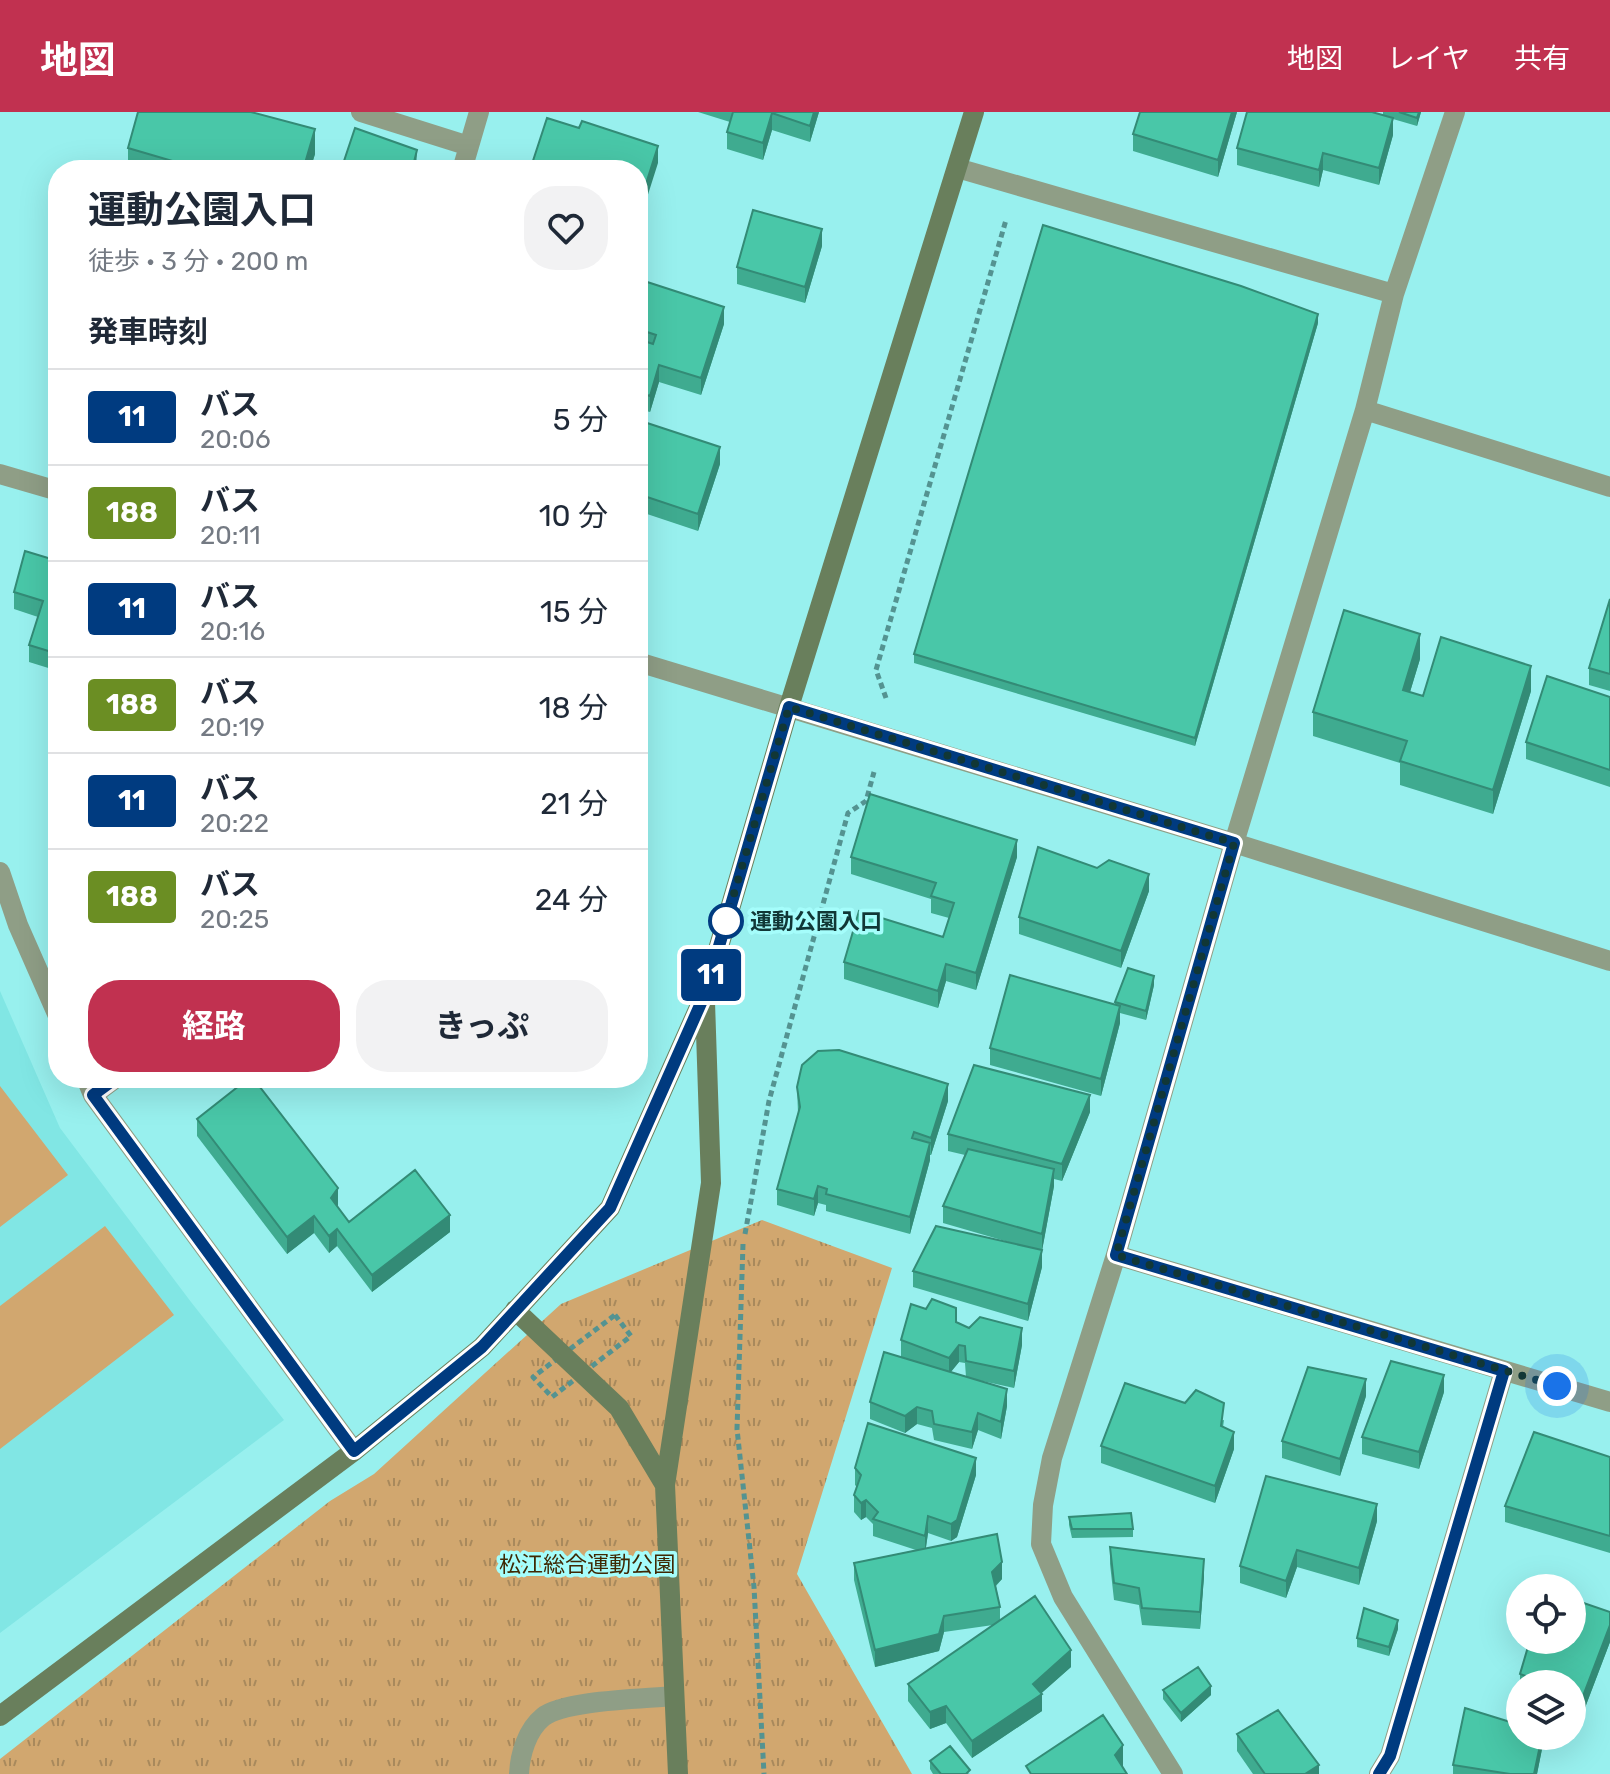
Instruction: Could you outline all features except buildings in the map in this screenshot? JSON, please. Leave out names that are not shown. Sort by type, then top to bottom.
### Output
[{"type":"street","points":[[361,112],[469,146]]},
{"type":"street","points":[[465,160],[479,112]]},
{"type":"street","points":[[0,1716],[354,1451],[482,1347],[610,1208],[705,994],[789,707],[974,112]]},
{"type":"street","points":[[1173,1774],[1063,1597],[1041,1544],[1043,1505],[1052,1458],[1116,1255],[1234,843],[1365,410],[1394,294],[1455,112]]},
{"type":"street","points":[[957,168],[1394,294]]},
{"type":"street","points":[[1365,410],[1610,487]]},
{"type":"street","points":[[0,474],[48,488]]},
{"type":"street","points":[[648,665],[1610,961]]},
{"type":"street","points":[[0,872],[18,925],[48,993]]},
{"type":"street","points":[[678,1774],[665,1485],[711,1183],[705,994]]},
{"type":"street","points":[[90,1088],[354,1451]]},
{"type":"street","points":[[1116,1255],[1610,1402]]},
{"type":"street","points":[[515,1310],[619,1408],[665,1485]]},
{"type":"street","points":[[1379,1774],[1390,1756],[1504,1371]]},
{"type":"street","points":[[519,1774],[524,1746],[544,1716],[565,1707],[674,1696]]},
{"type":"path","points":[[890,710],[876,670],[1008,213]]},
{"type":"path","points":[[764,1774],[754,1587],[737,1429],[743,1243],[769,1101],[848,813],[866,801],[875,768]]},
{"type":"shaded area","points":[[0,991],[60,1128],[284,1420],[0,1633]]},
{"type":"green space","points":[[0,1086],[68,1175],[0,1227]]},
{"type":"green space","name":"松江総合運動公園","points":[[762,1220],[892,1268],[797,1574],[912,1774],[0,1774],[0,1759],[330,1501],[374,1474],[561,1304]]},
{"type":"green space","points":[[105,1226],[174,1315],[0,1449],[0,1306]]},
{"type":"bus line","name":"11","points":[[102,1088],[93,1095],[354,1451],[482,1347],[610,1208],[705,994],[789,707],[1234,843],[1116,1255],[1504,1371],[1390,1756],[1379,1774]]},
{"type":"place","name":"運動公園入口","points":[[726,921]]},
{"type":"route","points":[[726,921],[789,707],[1234,843],[1116,1255],[1557,1386]]}]
